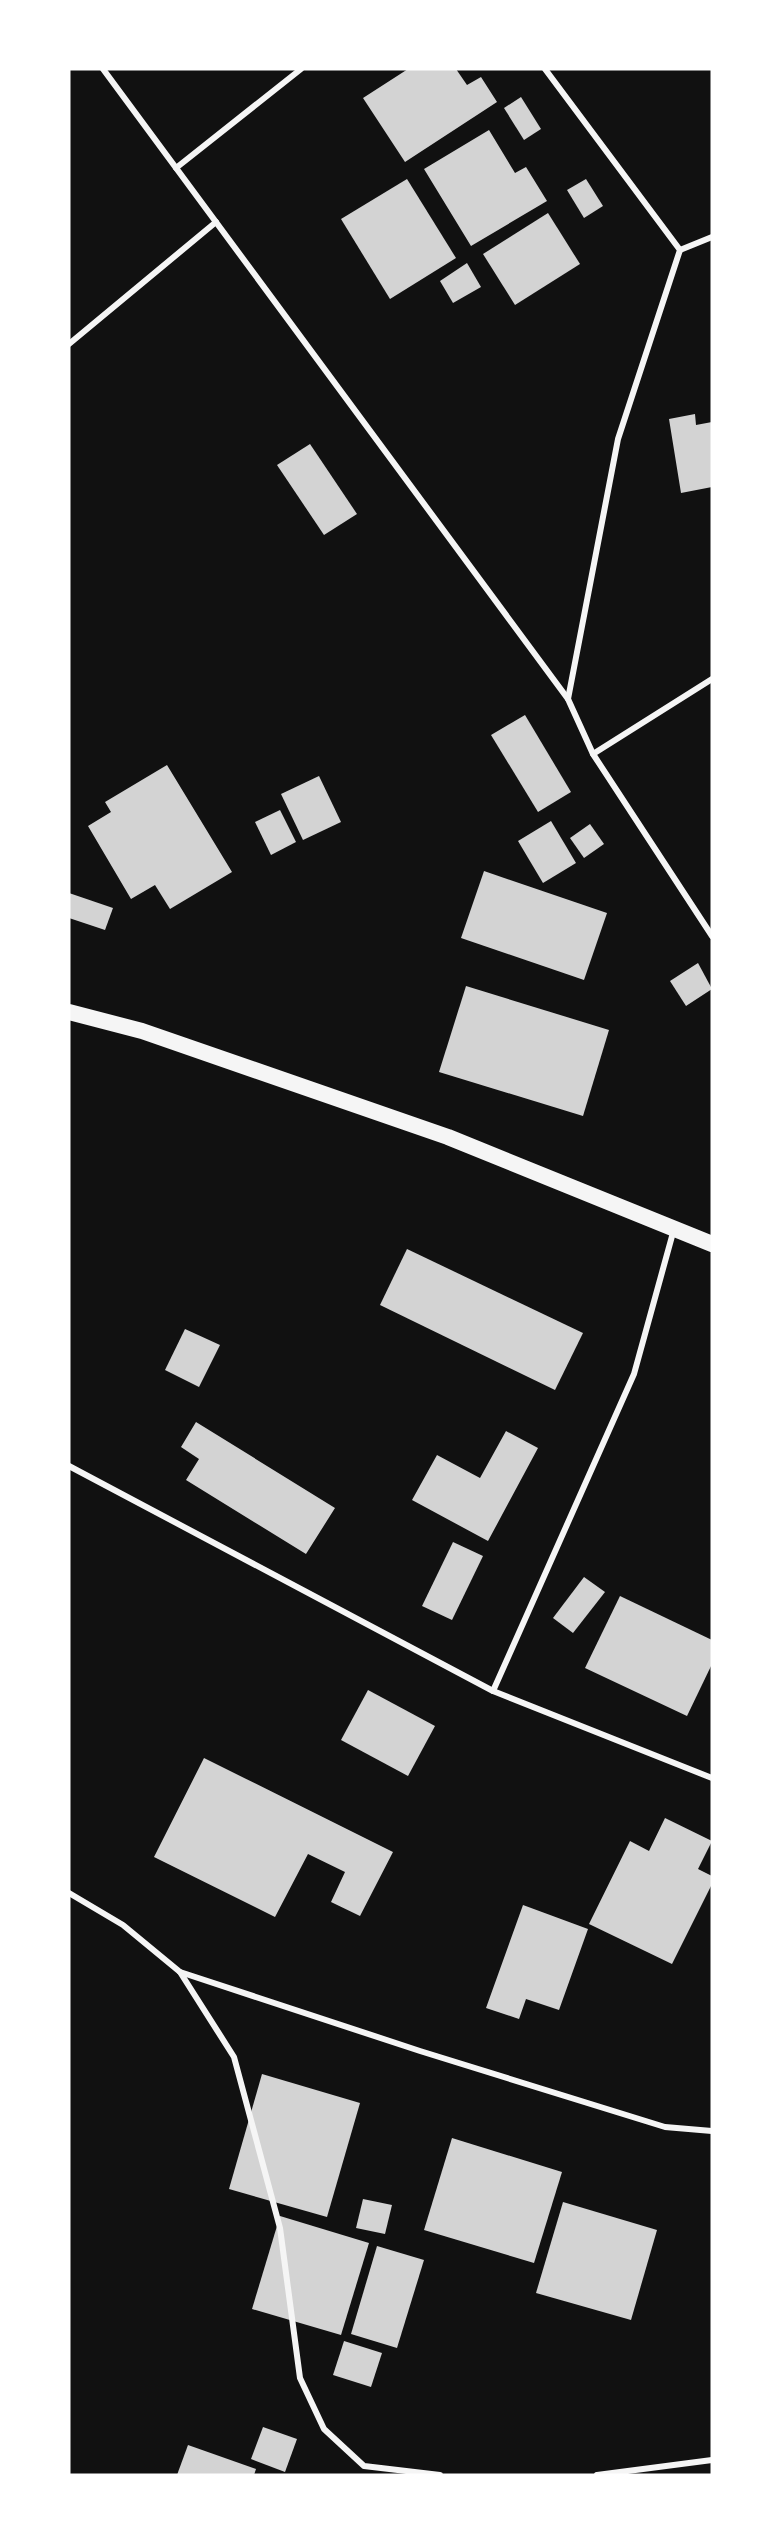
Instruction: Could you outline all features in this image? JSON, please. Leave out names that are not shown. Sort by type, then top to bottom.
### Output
[{"type":"highway","points":[[69,1012],[142,1031],[448,1137],[712,1244]]},
{"type":"street","points":[[103,69],[568,699],[593,754],[712,936]]},
{"type":"street","points":[[176,168],[301,69]]},
{"type":"street","points":[[545,69],[680,250]]},
{"type":"street","points":[[69,344],[216,222]]},
{"type":"street","points":[[568,699],[618,439],[680,250],[712,237]]},
{"type":"street","points":[[593,754],[712,679]]},
{"type":"street","points":[[493,1691],[634,1374],[674,1229]]},
{"type":"street","points":[[69,1466],[493,1691],[712,1778]]},
{"type":"street","points":[[69,1893],[123,1925],[180,1972],[234,2056],[280,2228],[300,2379],[324,2429],[364,2466],[440,2475]]},
{"type":"street","points":[[180,1972],[420,2051],[665,2127],[712,2131]]},
{"type":"street","points":[[597,2475],[712,2460]]},
{"type":"building","points":[[408,69],[456,69],[467,85],[481,77],[497,102],[405,162],[363,98]]},
{"type":"building","points":[[521,97],[541,129],[524,140],[504,108]]},
{"type":"building","points":[[489,130],[515,173],[526,167],[547,201],[471,246],[424,169]]},
{"type":"building","points":[[407,179],[456,258],[390,299],[341,219]]},
{"type":"building","points":[[586,179],[603,206],[584,218],[567,190]]},
{"type":"building","points":[[548,213],[580,264],[515,305],[483,254]]},
{"type":"building","points":[[467,263],[481,287],[453,303],[440,281]]},
{"type":"building","points":[[695,414],[696,425],[712,422],[712,487],[681,493],[669,419]]},
{"type":"building","points":[[310,444],[357,514],[324,535],[277,465]]},
{"type":"building","points":[[525,715],[571,792],[538,812],[491,735]]},
{"type":"building","points":[[167,765],[232,872],[170,909],[155,885],[131,899],[88,826],[111,812],[105,802]]},
{"type":"building","points":[[319,776],[341,822],[303,840],[281,794]]},
{"type":"building","points":[[280,810],[296,842],[271,855],[255,822]]},
{"type":"building","points":[[551,821],[576,863],[543,883],[518,841]]},
{"type":"building","points":[[590,824],[604,844],[584,858],[570,838]]},
{"type":"building","points":[[484,871],[607,913],[584,980],[461,938]]},
{"type":"building","points":[[69,893],[113,908],[105,930],[69,918]]},
{"type":"building","points":[[698,963],[712,989],[686,1006],[670,981]]},
{"type":"building","points":[[466,986],[609,1030],[583,1116],[439,1072]]},
{"type":"building","points":[[407,1249],[583,1333],[555,1390],[380,1305]]},
{"type":"building","points":[[185,1329],[220,1345],[199,1387],[165,1370]]},
{"type":"building","points":[[196,1422],[335,1508],[306,1554],[186,1480],[199,1459],[181,1447]]},
{"type":"building","points":[[506,1431],[538,1448],[488,1541],[412,1500],[437,1455],[480,1478]]},
{"type":"building","points":[[453,1542],[483,1556],[452,1620],[422,1606]]},
{"type":"building","points":[[584,1577],[605,1592],[573,1633],[553,1618]]},
{"type":"building","points":[[620,1596],[712,1640],[712,1664],[687,1716],[585,1668]]},
{"type":"building","points":[[368,1690],[435,1726],[408,1776],[341,1740]]},
{"type":"building","points":[[204,1758],[393,1852],[360,1916],[331,1902],[345,1872],[308,1854],[275,1917],[154,1857]]},
{"type":"building","points":[[665,1818],[712,1841],[698,1869],[712,1876],[712,1884],[672,1964],[589,1924],[630,1841],[649,1851]]},
{"type":"building","points":[[523,1905],[588,1929],[559,2010],[526,1999],[519,2019],[486,2008]]},
{"type":"building","points":[[262,2074],[360,2103],[327,2217],[229,2189]]},
{"type":"building","points":[[452,2138],[562,2172],[534,2263],[424,2230]]},
{"type":"building","points":[[363,2199],[392,2205],[385,2234],[356,2228]]},
{"type":"building","points":[[563,2202],[657,2230],[631,2320],[536,2293]]},
{"type":"building","points":[[280,2216],[369,2243],[341,2335],[252,2309]]},
{"type":"building","points":[[377,2246],[424,2260],[397,2348],[351,2334]]},
{"type":"building","points":[[344,2341],[382,2353],[371,2387],[333,2375]]},
{"type":"building","points":[[263,2427],[297,2439],[285,2472],[251,2459]]},
{"type":"building","points":[[188,2445],[256,2469],[254,2475],[177,2475]]}]
